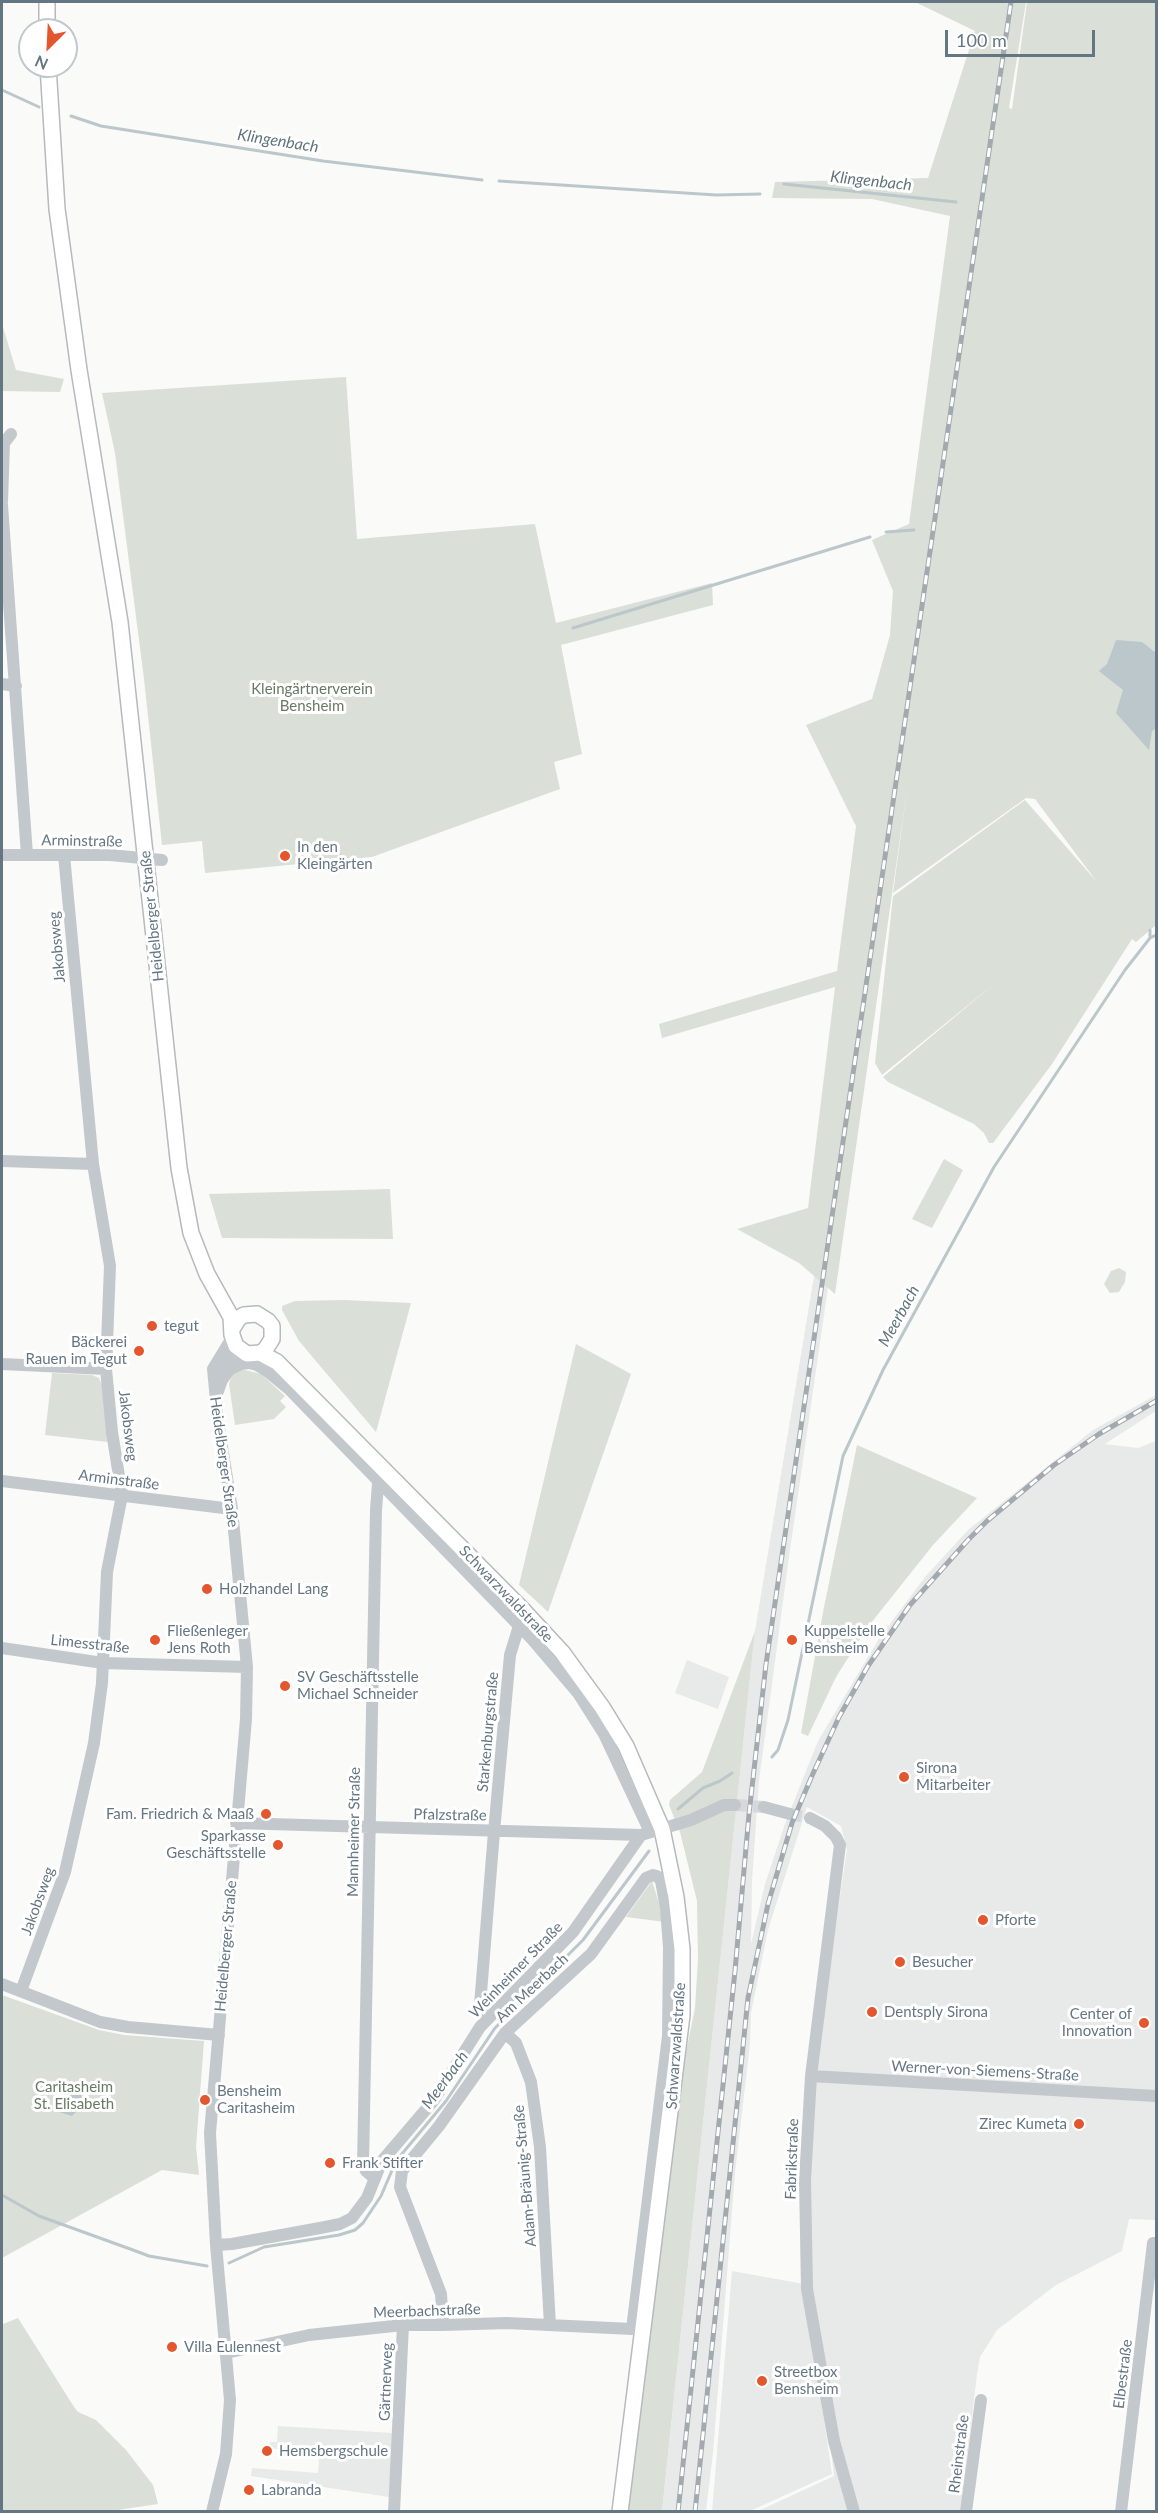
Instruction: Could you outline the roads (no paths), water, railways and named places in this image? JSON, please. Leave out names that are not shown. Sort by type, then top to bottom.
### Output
[{"type":"main road","points":[[47,2],[47,18]]},
{"type":"main road","name":"Heidelberger Straße","points":[[48,78],[57,209],[63,255],[154,859],[175,1142],[191,1233],[207,1274],[231,1317],[232,1333],[236,1346],[259,1351],[273,1333],[268,1321],[257,1314],[246,1314],[239,1318],[232,1333]]},
{"type":"main road","name":"Heidelberger Straße","points":[[187,1209],[215,1271],[234,1303],[246,1314]]},
{"type":"main road","name":"Schwarzwaldstraße","points":[[259,1351],[278,1362],[562,1652],[602,1707],[626,1746],[651,1832],[676,1897],[682,1949],[681,2015],[620,2511]]},
{"type":"street","points":[[11,434],[4,443],[2,503],[27,855]]},
{"type":"street","points":[[2,684],[16,686]]},
{"type":"street","name":"Arminstraße","points":[[2,855],[107,855],[154,859]]},
{"type":"street","name":"Jakobsweg","points":[[21,1991],[65,1872],[94,1743],[100,1703],[107,1572],[122,1496],[112,1432],[106,1369],[110,1266],[93,1164],[64,855]]},
{"type":"street","points":[[2,1161],[93,1164]]},
{"type":"street","name":"Heidelberger Straße","points":[[212,2511],[226,2454],[230,2424],[210,2133],[246,1719],[247,1667],[232,1509],[213,1380],[215,1364],[232,1333]]},
{"type":"street","name":"Heidelberger Straße","points":[[213,1380],[228,1359],[237,1354],[259,1351]]},
{"type":"street","points":[[2,1364],[106,1369]]},
{"type":"street","name":"Schwarzwaldstraße","points":[[215,1399],[222,1380],[229,1370],[241,1364],[258,1365],[289,1389],[519,1626],[578,1693],[604,1734],[651,1832]]},
{"type":"street","name":"Arminstraße","points":[[2,1481],[232,1509]]},
{"type":"street","name":"Mannheimer Straße","points":[[374,2178],[366,2171],[363,2164],[378,1483]]},
{"type":"street","name":"Starkenburgstraße","points":[[488,2018],[480,2005],[510,1655],[519,1626]]},
{"type":"street","name":"Limesstraße","points":[[2,1648],[103,1663],[247,1667]]},
{"type":"street","points":[[651,1832],[691,1820],[724,1805],[735,1805]]},
{"type":"street","points":[[764,1807],[790,1814]]},
{"type":"street","name":"Fabrikstraße","points":[[810,1818],[825,1826],[836,1837],[840,1845],[811,2076],[805,2180],[807,2289],[834,2441],[855,2511]]},
{"type":"street","name":"Pfalzstraße","points":[[236,1823],[494,1832],[651,1832]]},
{"type":"street","name":"Weinheimer Straße","points":[[216,2245],[340,2224],[352,2218],[361,2208],[382,2161],[434,2100],[488,2018],[573,1932],[651,1832]]},
{"type":"street","name":"Schwarzwaldstraße","points":[[632,2329],[668,2036],[670,1986],[666,1908],[661,1881],[653,1875]]},
{"type":"street","name":"Am Meerbach","points":[[444,2325],[441,2295],[400,2187],[402,2171],[439,2126],[505,2033],[591,1954],[646,1878],[653,1875]]},
{"type":"street","points":[[2,1984],[100,2022],[128,2027],[219,2035]]},
{"type":"street","name":"Adam-Bräunig-Straße","points":[[505,2033],[516,2043],[531,2082],[536,2114],[540,2147],[550,2325]]},
{"type":"street","name":"Werner-von-Siemens-Straße","points":[[811,2076],[1156,2096]]},
{"type":"street","name":"Elbestraße","points":[[1121,2511],[1153,2243],[1156,2243]]},
{"type":"street","name":"Meerbachstraße","points":[[226,2353],[315,2334],[403,2325],[507,2323],[632,2329]]},
{"type":"street","name":"Gärtnerweg","points":[[394,2511],[403,2325]]},
{"type":"street","name":"Rheinstraße","points":[[966,2511],[981,2400]]},
{"type":"waterway","name":"Klingenbach","points":[[2,90],[39,107]]},
{"type":"waterway","name":"Klingenbach","points":[[71,116],[101,126],[323,161],[482,180]]},
{"type":"waterway","name":"Klingenbach","points":[[499,181],[716,195],[760,194]]},
{"type":"waterway","name":"Klingenbach","points":[[784,184],[956,202]]},
{"type":"waterway","points":[[886,532],[914,530]]},
{"type":"waterway","points":[[573,628],[870,537]]},
{"type":"waterway","name":"Meerbach","points":[[1150,930],[1150,938]]},
{"type":"waterway","name":"Meerbach","points":[[772,1757],[778,1750],[788,1720],[843,1456],[883,1370],[994,1167],[1125,970],[1150,938],[1156,935]]},
{"type":"waterway","name":"Meerbach","points":[[678,1809],[703,1788],[732,1773]]},
{"type":"waterway","name":"Meerbach","points":[[229,2263],[264,2247],[339,2235],[355,2230],[363,2223],[381,2196],[396,2161],[446,2101],[495,2028],[583,1940],[649,1851]]},
{"type":"waterway","name":"Meerbach","points":[[2,2195],[39,2216],[149,2256],[207,2266]]},
{"type":"tunnel","points":[[735,1805],[764,1807]]},
{"type":"tunnel","points":[[790,1814],[810,1818]]},
{"type":"railway","points":[[678,2512],[766,1664],[1011,2]]},
{"type":"railway","points":[[695,2512],[748,1998],[768,1904],[792,1823],[839,1717],[868,1666],[910,1605],[987,1521],[1054,1465],[1099,1434],[1156,1401]]},
{"type":"place","name":"In den Kleingärten","points":[[285,856]]},
{"type":"place","name":"tegut","points":[[152,1326]]},
{"type":"place","name":"Bäckerei Rauen im Tegut","points":[[139,1351]]},
{"type":"place","name":"Holzhandel Lang","points":[[207,1589]]},
{"type":"place","name":"Fließenleger Jens Roth","points":[[155,1640]]},
{"type":"place","name":"Kuppelstelle Bensheim","points":[[792,1640]]},
{"type":"place","name":"SV Geschäftsstelle Michael Schneider","points":[[285,1686]]},
{"type":"place","name":"Sirona Mitarbeiter","points":[[904,1777]]},
{"type":"place","name":"Fam. Friedrich & Maaß","points":[[266,1814]]},
{"type":"place","name":"Sparkasse Geschäftsstelle","points":[[278,1845]]},
{"type":"place","name":"Pforte","points":[[983,1920]]},
{"type":"place","name":"Besucher","points":[[900,1962]]},
{"type":"place","name":"Dentsply Sirona","points":[[872,2012]]},
{"type":"place","name":"Center of Innovation","points":[[1144,2023]]},
{"type":"place","name":"Bensheim Caritasheim","points":[[205,2100]]},
{"type":"place","name":"Zirec Kumeta","points":[[1079,2124]]},
{"type":"place","name":"Frank Stifter","points":[[330,2163]]},
{"type":"place","name":"Villa Eulennest","points":[[172,2347]]},
{"type":"place","name":"Streetbox Bensheim","points":[[762,2381]]},
{"type":"place","name":"Hemsbergschule","points":[[267,2451]]},
{"type":"place","name":"Labranda","points":[[249,2490]]},
{"type":"park label","name":"Kleingärtnerverein Bensheim","points":[[312,698]]},
{"type":"park label","name":"Caritasheim St. Elisabeth","points":[[74,2096]]}]
